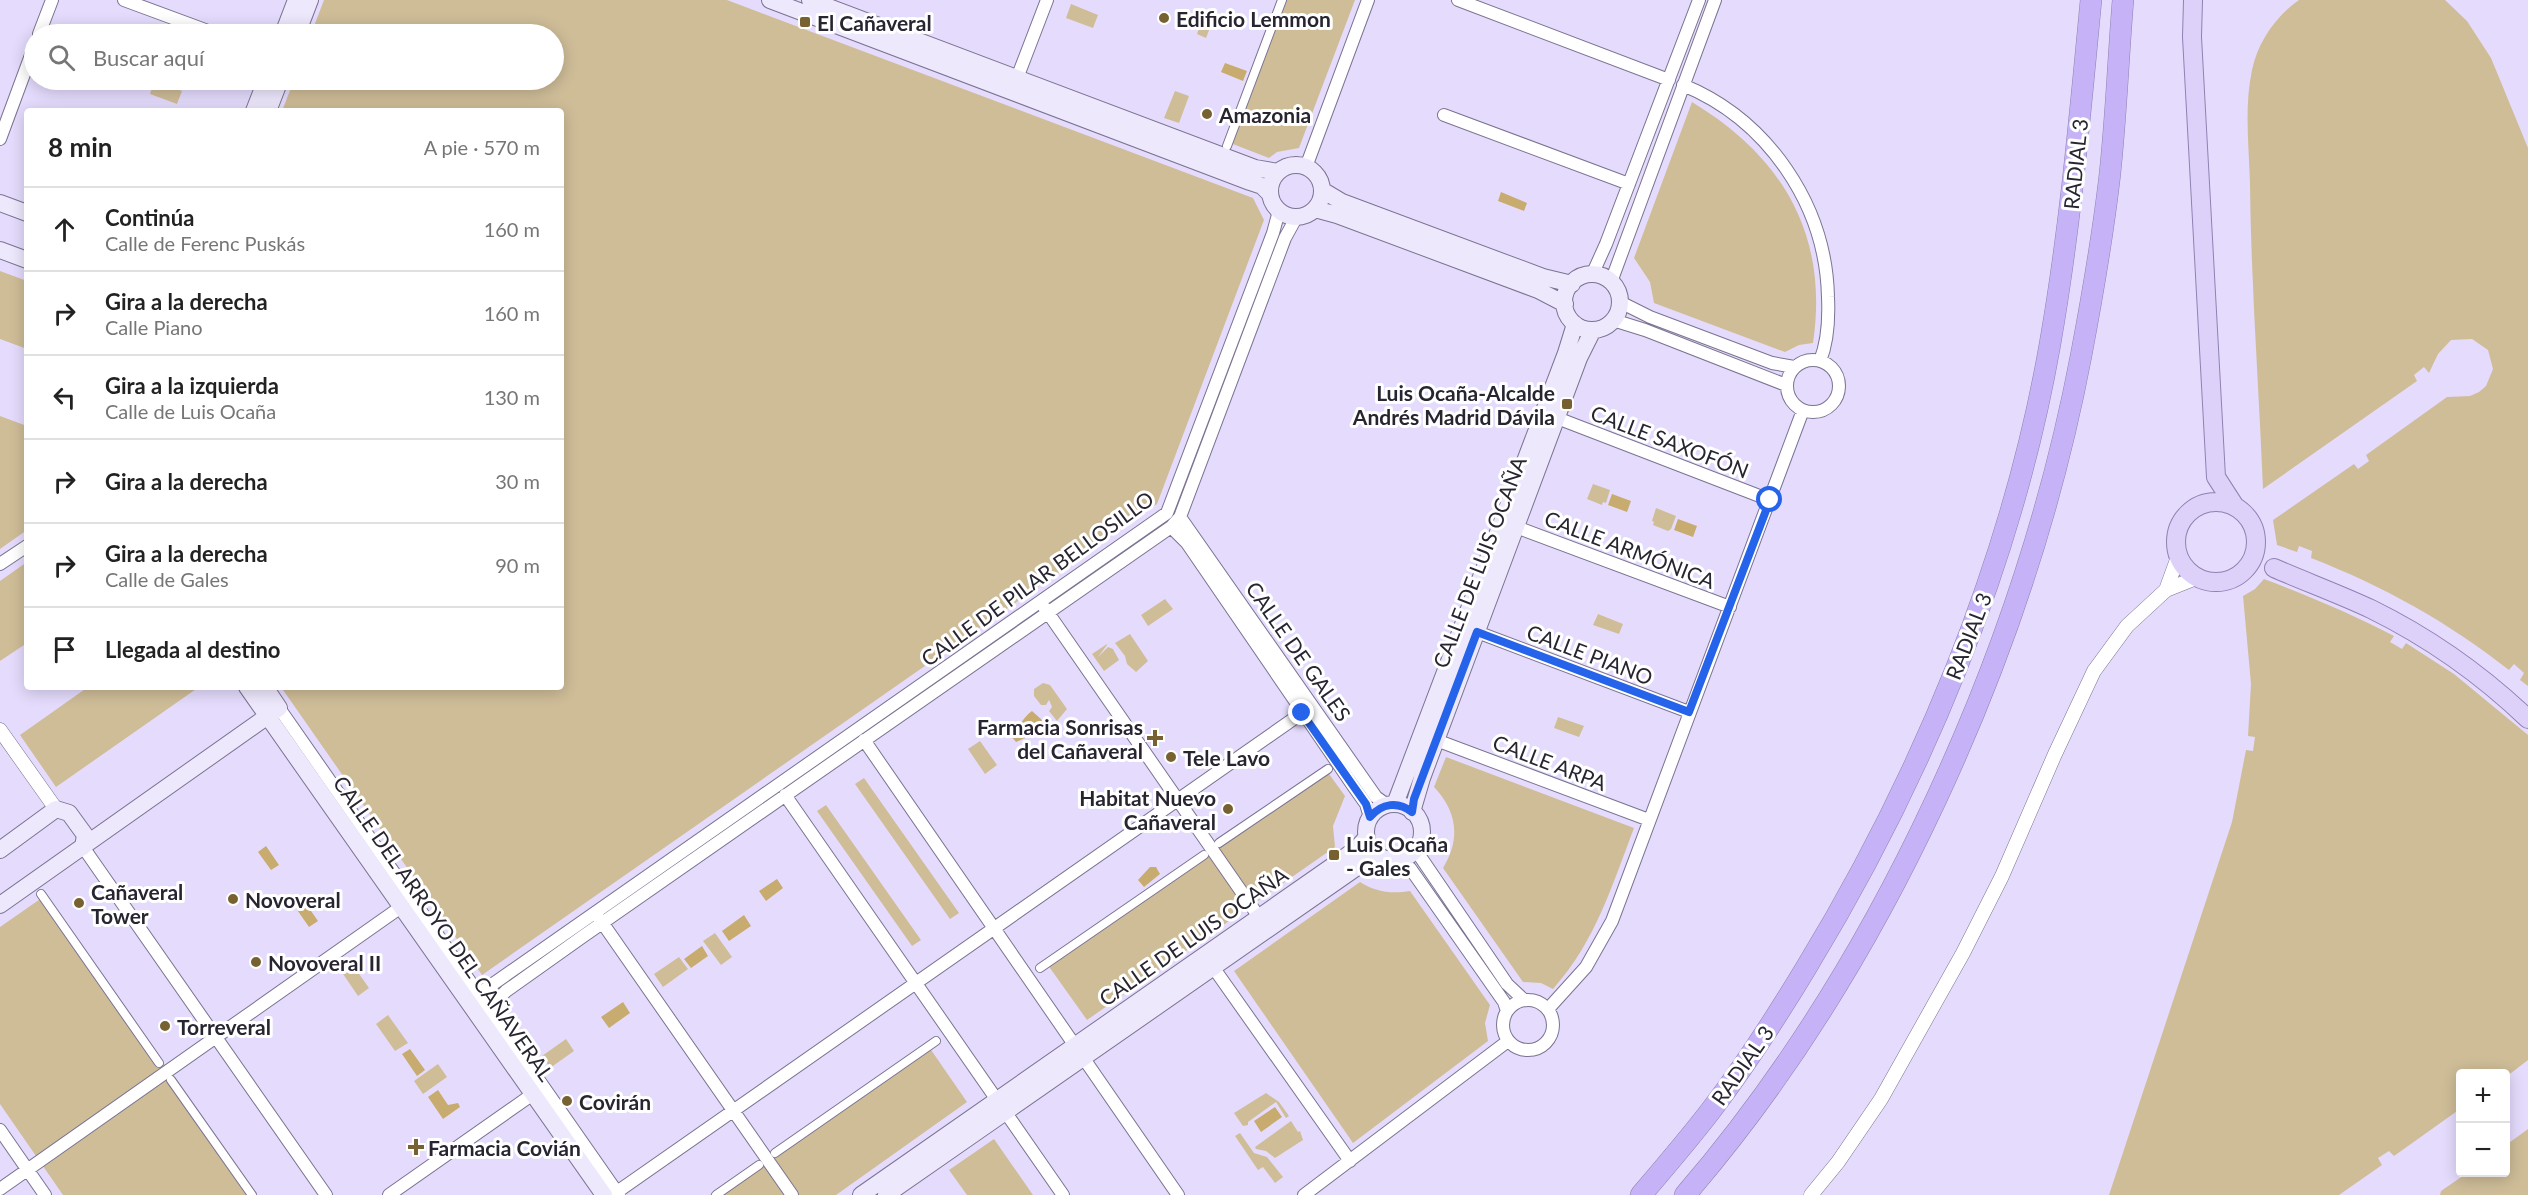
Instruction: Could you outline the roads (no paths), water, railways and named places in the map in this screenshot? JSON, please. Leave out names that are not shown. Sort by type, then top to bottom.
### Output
[{"type":"highway","name":"RADIAL 3","points":[[1641,1195],[1712,1109],[1777,1016],[1840,913],[1878,840],[1944,699],[1989,578],[2025,456],[2050,347],[2068,229],[2091,0]]},
{"type":"highway","name":"RADIAL 3","points":[[1684,1195],[1759,1101],[1820,1010],[1876,916],[1922,827],[2005,637],[2061,445],[2081,356],[2109,181],[2123,0]]},
{"type":"main road","points":[[287,24],[296,0]]},
{"type":"main road","points":[[301,24],[310,0]]},
{"type":"main road","points":[[770,0],[797,5],[1014,86],[1255,168],[1278,172],[1294,165],[1306,167],[1316,174],[1322,190],[1342,202],[1543,277],[1572,284]]},
{"type":"main road","points":[[810,0],[1014,86],[1262,186],[1270,194],[1279,211],[1296,218],[1310,214],[1315,209],[1322,190]]},
{"type":"main road","points":[[2193,0],[2192,37],[2216,477],[2234,505],[2250,519],[2257,540],[2274,568]]},
{"type":"main road","points":[[255,108],[262,90]]},
{"type":"main road","points":[[269,108],[276,90]]},
{"type":"main road","points":[[1270,194],[1270,186],[1278,172]]},
{"type":"main road","points":[[0,203],[24,212]]},
{"type":"main road","points":[[1315,209],[1337,214],[1538,290],[1565,304]]},
{"type":"main road","points":[[0,250],[24,259]]},
{"type":"main road","points":[[1592,275],[1599,275],[1611,282],[1618,291],[1620,302],[1613,320],[1604,327],[1593,330],[1575,324],[1568,315],[1565,304],[1572,284],[1581,277],[1592,275]]},
{"type":"main road","name":"CALLE DE LUIS OCAÑA","points":[[1391,805],[1555,384],[1575,324]]},
{"type":"main road","name":"CALLE DE LUIS OCAÑA","points":[[1412,812],[1414,799],[1436,740],[1557,418],[1593,330]]},
{"type":"main road","points":[[2216,477],[2199,505],[2188,513],[2180,524],[2175,545],[2178,557],[2185,569],[2204,581],[2221,582],[2233,579],[2243,572],[2255,552],[2257,540]]},
{"type":"main road","points":[[2199,505],[2222,501],[2234,505]]},
{"type":"main road","points":[[2243,572],[2274,568],[2371,609],[2424,639],[2471,671],[2528,719]]},
{"type":"main road","name":"CALLE DEL ARROYO DEL CAÑAVERAL","points":[[251,690],[274,712],[401,907],[532,1094],[613,1194]]},
{"type":"main road","points":[[0,905],[274,712],[266,690]]},
{"type":"main road","points":[[1391,805],[1412,812],[1421,830],[1415,849],[1399,860],[1387,859],[1377,854],[1366,837],[1366,827],[1370,817],[1391,805]]},
{"type":"main road","points":[[0,849],[56,810],[69,813],[85,835],[82,847]]},
{"type":"main road","name":"CALLE DE LUIS OCAÑA","points":[[1079,1052],[1259,917],[1357,848],[1366,837]]},
{"type":"main road","name":"CALLE DE LUIS OCAÑA","points":[[1001,1106],[1079,1052],[1213,967],[1377,854]]},
{"type":"main road","points":[[861,1195],[1001,1106]]},
{"type":"main road","points":[[886,1195],[1001,1106]]},
{"type":"street","points":[[43,24],[52,0]]},
{"type":"street","points":[[124,0],[189,24]]},
{"type":"street","points":[[1014,86],[1047,0]]},
{"type":"street","points":[[1227,146],[1282,0]]},
{"type":"street","points":[[1306,167],[1368,0]]},
{"type":"street","points":[[1458,0],[1669,80]]},
{"type":"street","points":[[1592,275],[1598,265],[1700,0]]},
{"type":"street","points":[[1611,282],[1715,0]]},
{"type":"street","points":[[0,139],[24,74]]},
{"type":"street","points":[[1683,85],[1721,105],[1753,130],[1786,166],[1805,199],[1819,235],[1827,274],[1828,322],[1820,361]]},
{"type":"street","points":[[1444,115],[1629,184]]},
{"type":"street","name":"CALLE DE PILAR BELLOSILLO","points":[[599,918],[816,758],[1167,513],[1273,233],[1279,211]]},
{"type":"street","name":"CALLE DE PILAR BELLOSILLO","points":[[599,918],[785,795],[1171,527],[1180,517],[1285,238],[1296,218]]},
{"type":"street","points":[[1620,302],[1650,317],[1784,367],[1794,368],[1809,360],[1820,361],[1831,367],[1838,378],[1836,397],[1822,410],[1803,410],[1791,400],[1786,385],[1794,368]]},
{"type":"street","points":[[1613,320],[1645,330],[1786,385]]},
{"type":"street","points":[[1548,1009],[1586,967],[1603,939],[1803,410]]},
{"type":"street","name":"CALLE SAXOFÓN","points":[[1557,418],[1770,500]]},
{"type":"street","name":"CALLE DE GALES","points":[[1180,517],[1376,797],[1391,805]]},
{"type":"street","name":"CALLE DE GALES","points":[[1171,527],[1187,543],[1366,804],[1370,817]]},
{"type":"street","name":"CALLE ARMÓNICA","points":[[1516,527],[1730,607]]},
{"type":"street","points":[[0,564],[24,548]]},
{"type":"street","points":[[2166,590],[2178,557]]},
{"type":"street","points":[[1811,1195],[1838,1162],[1881,1099],[1963,953],[2002,876],[2094,671],[2127,626],[2166,590],[2196,578]]},
{"type":"street","points":[[1040,602],[1259,917]]},
{"type":"street","name":"CALLE PIANO","points":[[1477,632],[1689,712]]},
{"type":"street","name":"CALLE DEL ARROYO DEL CAÑAVERAL","points":[[274,712],[475,990],[613,1194]]},
{"type":"street","points":[[613,1194],[1302,713]]},
{"type":"street","points":[[0,730],[56,810]]},
{"type":"street","points":[[864,740],[1178,1195]]},
{"type":"street","name":"CALLE ARPA","points":[[1436,740],[1649,820]]},
{"type":"street","points":[[1219,843],[1328,769]]},
{"type":"street","points":[[785,795],[1063,1195]]},
{"type":"street","points":[[82,847],[326,1195]]},
{"type":"street","points":[[1415,849],[1507,984],[1524,1000]]},
{"type":"street","points":[[1040,968],[1204,855]]},
{"type":"street","points":[[1399,860],[1410,868],[1500,996],[1507,1011]]},
{"type":"street","points":[[41,894],[159,1063]]},
{"type":"street","points":[[0,1190],[401,907]]},
{"type":"street","points":[[475,990],[483,992],[599,918]]},
{"type":"street","points":[[488,1009],[506,991],[599,918]]},
{"type":"street","points":[[599,918],[792,1195]]},
{"type":"street","points":[[1213,967],[1350,1161]]},
{"type":"street","points":[[1524,1000],[1537,1001],[1548,1009],[1554,1025],[1552,1033],[1543,1046],[1528,1051],[1513,1046],[1508,1041],[1503,1026],[1507,1011],[1511,1006],[1524,1000]]},
{"type":"street","points":[[775,1153],[936,1041]]},
{"type":"street","points":[[1304,1195],[1508,1041]]},
{"type":"street","points":[[171,1080],[252,1195]]},
{"type":"street","points":[[390,1195],[532,1094]]},
{"type":"street","points":[[0,1130],[45,1195]]},
{"type":"street","points":[[716,1195],[759,1165]]},
{"type":"place","name":"Edificio Lemmon","points":[[1164,18]]},
{"type":"place","name":"El Cañaveral","points":[[805,22]]},
{"type":"place","name":"Amazonia","points":[[1207,114]]},
{"type":"place","name":"Luis Ocaña-Alcalde Andrés Madrid Dávila","points":[[1567,404]]},
{"type":"place","name":"Farmacia Sonrisas del Cañaveral","points":[[1155,738]]},
{"type":"place","name":"Tele Lavo","points":[[1171,757]]},
{"type":"place","name":"Habitat Nuevo Cañaveral","points":[[1228,809]]},
{"type":"place","name":"Luis Ocaña - Gales","points":[[1334,855]]},
{"type":"place","name":"Novoveral","points":[[233,899]]},
{"type":"place","name":"Cañaveral Tower","points":[[79,903]]},
{"type":"place","name":"Novoveral II","points":[[256,962]]},
{"type":"place","name":"Torreveral","points":[[165,1026]]},
{"type":"place","name":"Covirán","points":[[567,1101]]},
{"type":"place","name":"Farmacia Covián","points":[[416,1147]]}]
